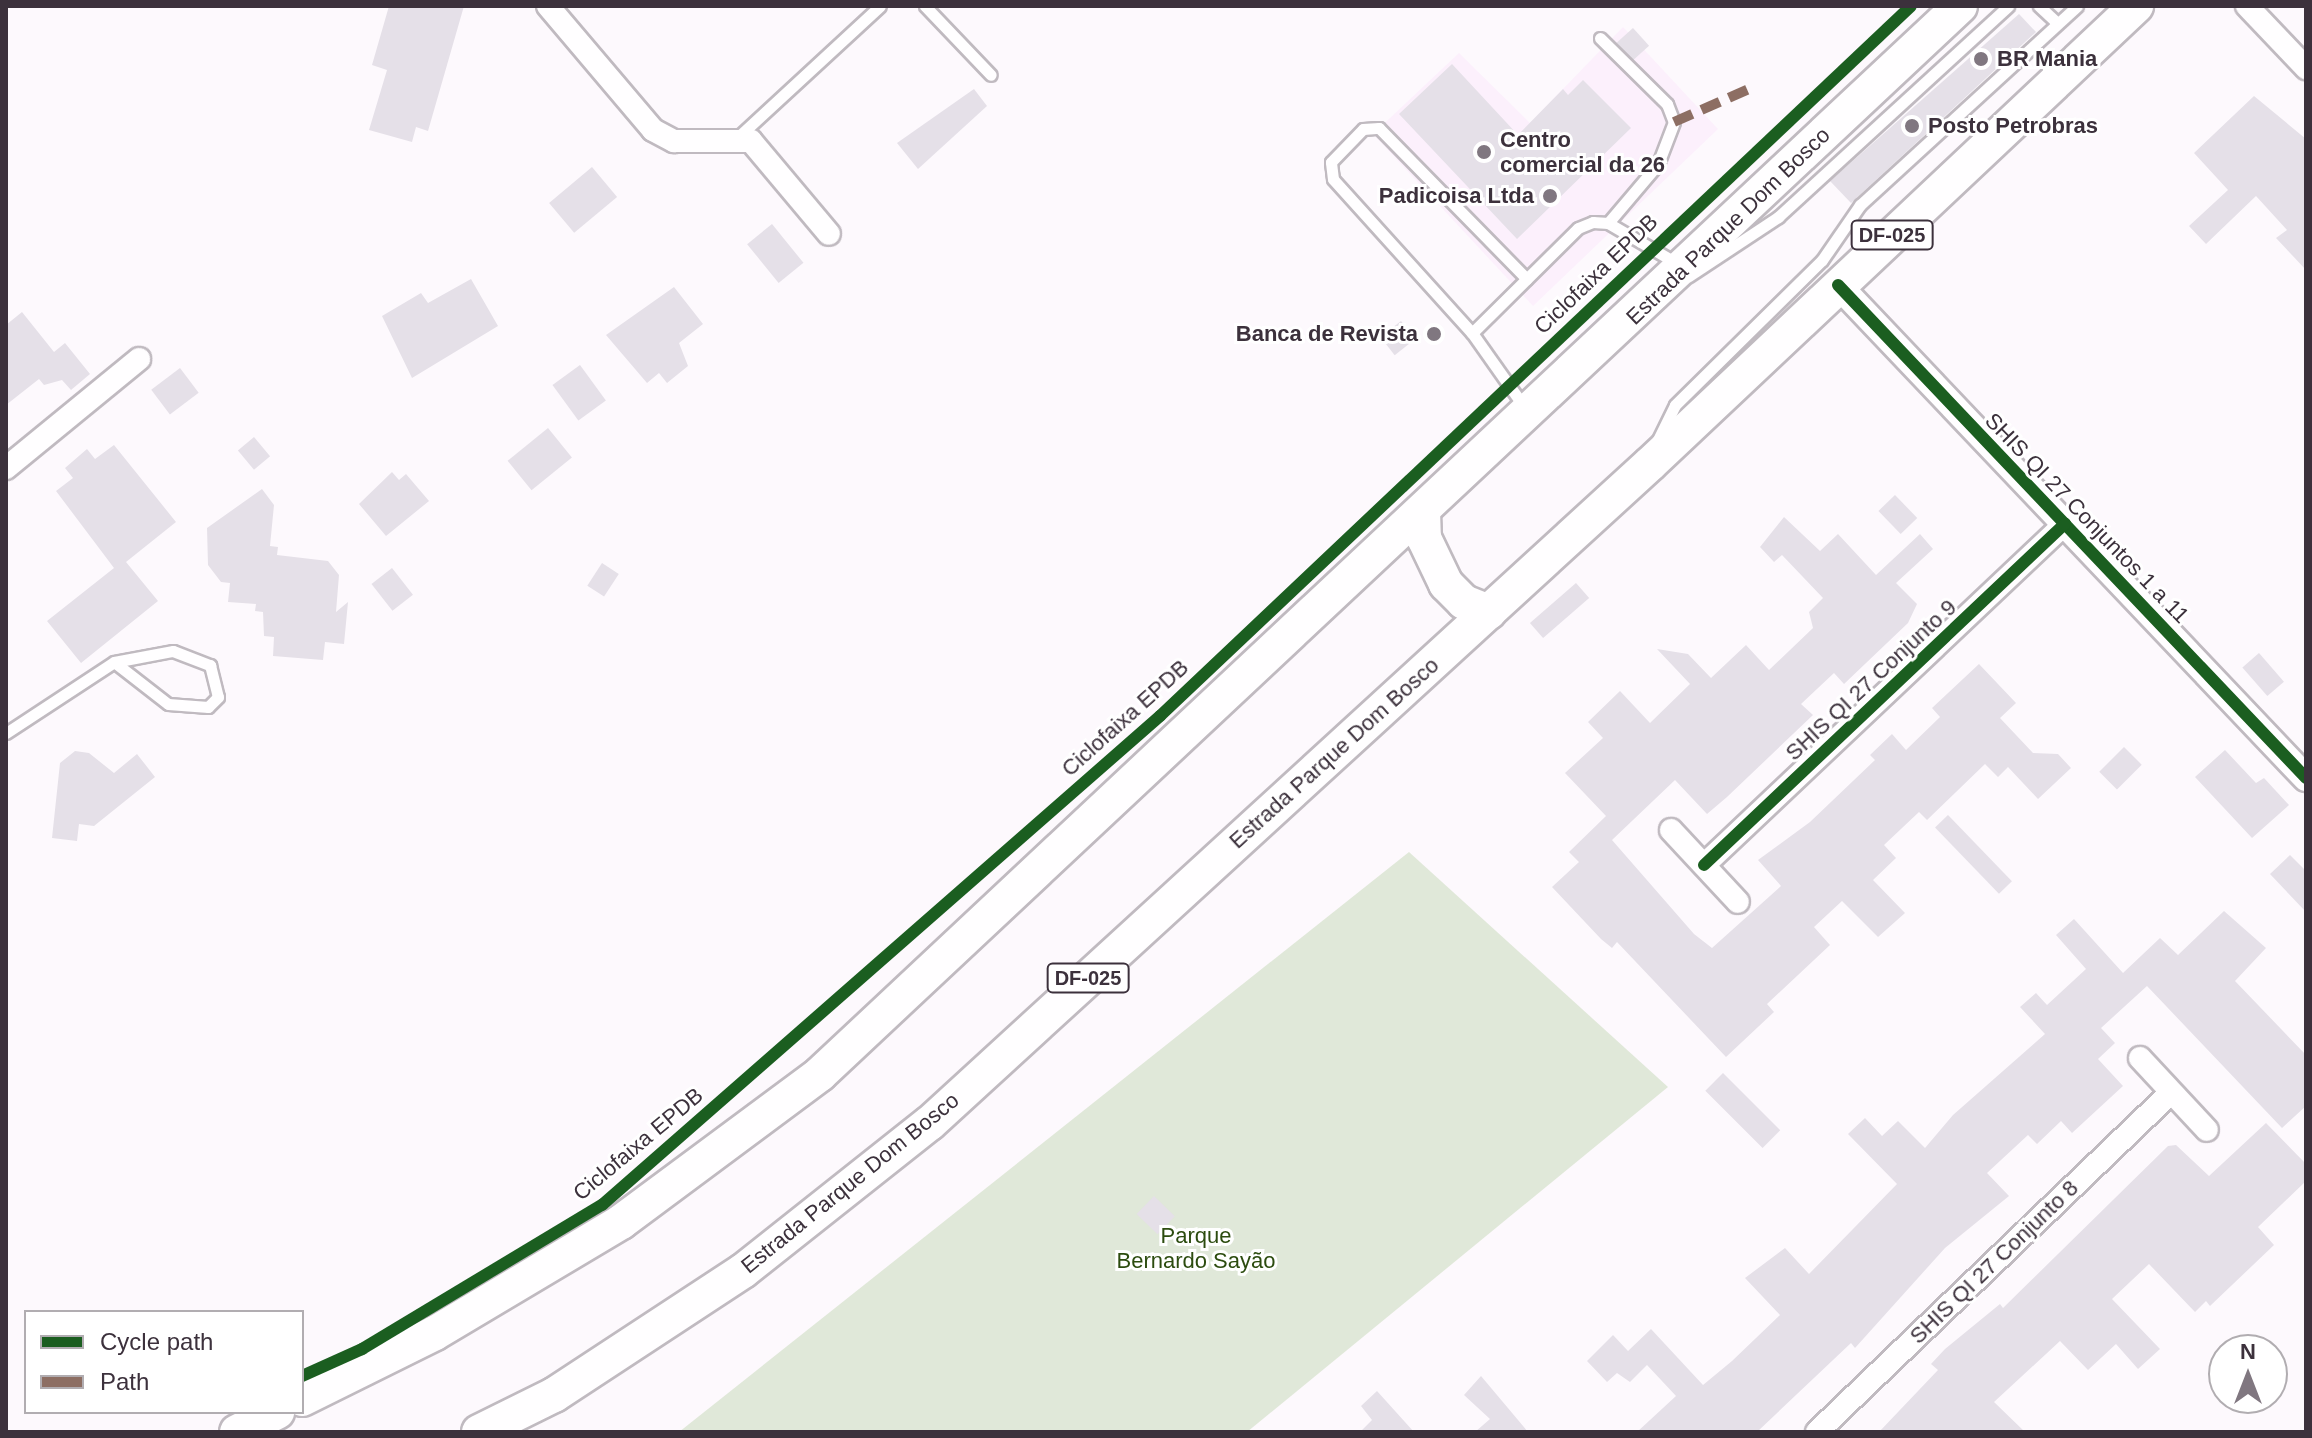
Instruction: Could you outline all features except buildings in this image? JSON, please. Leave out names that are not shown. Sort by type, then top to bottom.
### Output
[{"type":"main road","name":"Estrada Parque Dom Bosco","points":[[304,1398],[435,1333],[621,1222],[820,1074],[1960,6]]},
{"type":"main road","name":"Estrada Parque Dom Bosco","points":[[479,1432],[554,1395],[743,1271],[930,1123],[1650,464],[2136,6]]},
{"type":"main road","points":[[1423,512],[1424,538],[1446,584],[1464,602],[1489,612]]},
{"type":"main road","points":[[237,1432],[273,1414]]},
{"type":"street","points":[[548,6],[653,130],[674,141],[738,137],[751,141],[829,234]]},
{"type":"street","points":[[2247,6],[2306,68]]},
{"type":"street","name":"SHIS QI 27 Conjuntos 1 a 11","points":[[1838,285],[2306,778]]},
{"type":"street","points":[[6,468],[139,359]]},
{"type":"street","name":"SHIS QI 27 Conjunto 9","points":[[1704,865],[2065,524]]},
{"type":"street","points":[[1671,830],[1738,902]]},
{"type":"street","points":[[2140,1058],[2207,1130]]},
{"type":"street","name":"SHIS QI 27 Conjunto 8","points":[[1817,1432],[2171,1092]]},
{"type":"lane","points":[[738,137],[880,6]]},
{"type":"lane","points":[[925,6],[991,75]]},
{"type":"lane","points":[[1608,223],[1675,276],[1707,269],[1778,217],[2008,6]]},
{"type":"lane","points":[[2039,6],[2057,23]]},
{"type":"lane","points":[[1650,464],[1675,405],[1822,260],[1860,205],[2077,6]]},
{"type":"lane","points":[[1472,333],[1578,228],[1608,223],[1658,164],[1674,122],[1667,104],[1600,38]]},
{"type":"lane","points":[[1527,279],[1379,128],[1363,129],[1331,162],[1333,179],[1472,333],[1528,413]]},
{"type":"lane","points":[[6,733],[114,662],[193,654],[210,665],[218,697],[208,707],[168,704],[114,662]]},
{"type":"shaded area","points":[[1623,27],[1718,129],[1533,306],[1373,134],[1459,53],[1530,123]]},
{"type":"green space","name":"Parque Bernardo Sayão","points":[[1409,852],[1668,1087],[1247,1432],[679,1432]]},
{"type":"marked path","points":[[1674,122],[1751,88]]},
{"type":"cycle path","name":"Ciclofaixa EPDB","points":[[304,1375],[362,1349],[602,1205],[1160,716],[1911,6]]},
{"type":"cycle path","points":[[1838,285],[2306,778]]},
{"type":"cycle path","points":[[1704,865],[2065,524]]},
{"type":"place","name":"BR Mania","points":[[1981,59]]},
{"type":"place","name":"Posto Petrobras","points":[[1912,126]]},
{"type":"place","name":"Centro comercial da 26","points":[[1484,152]]},
{"type":"place","name":"Padicoisa Ltda","points":[[1550,196]]},
{"type":"place","name":"Banca de Revista","points":[[1434,334]]}]
